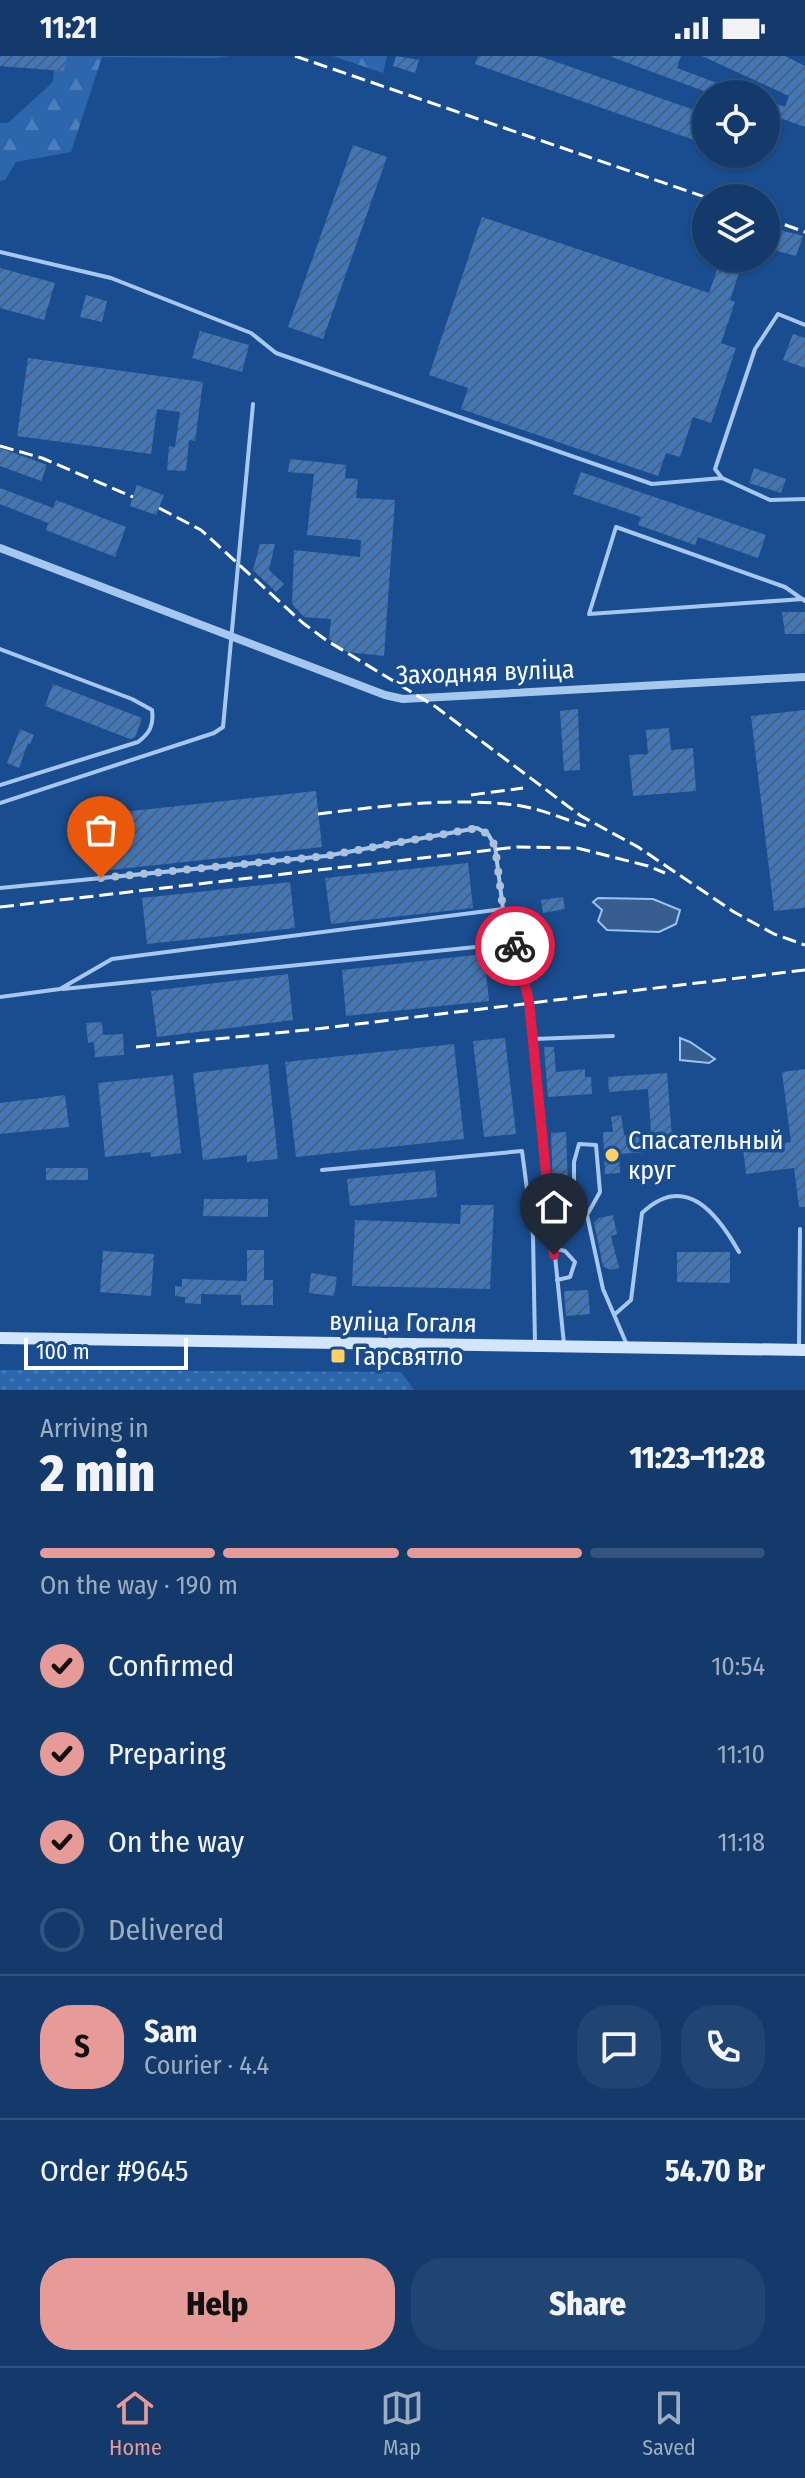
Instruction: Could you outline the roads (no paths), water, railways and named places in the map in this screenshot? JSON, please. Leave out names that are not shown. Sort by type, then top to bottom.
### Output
[{"type":"main road","name":"вуліца Гогаля","points":[[0,1338],[802,1350]]},
{"type":"street","name":"Заходняя вуліца","points":[[0,548],[385,695],[403,699],[805,677]]},
{"type":"lane","points":[[0,252],[111,278],[251,333],[276,353],[652,484],[722,478]]},
{"type":"lane","points":[[805,325],[778,314],[755,349],[715,469],[722,478],[770,500],[805,499]]},
{"type":"lane","points":[[0,803],[214,733],[223,727],[253,404]]},
{"type":"lane","points":[[616,527],[785,587],[804,600],[589,614],[616,527]]},
{"type":"lane","points":[[0,656],[1,650],[132,699],[152,710],[154,722],[138,742],[0,785]]},
{"type":"lane","points":[[0,888],[326,856],[477,828],[488,834],[495,846],[503,909],[529,1001],[564,1347]]},
{"type":"lane","points":[[60,989],[112,959],[503,909]]},
{"type":"lane","points":[[0,997],[514,943]]},
{"type":"lane","points":[[533,1039],[613,1036]]},
{"type":"lane","points":[[587,1215],[600,1192],[596,1145],[579,1144],[574,1162],[574,1200],[587,1215],[603,1289],[628,1347]]},
{"type":"lane","points":[[322,1170],[522,1151],[533,1235],[535,1346]]},
{"type":"lane","points":[[614,1315],[631,1300],[642,1213],[652,1203],[671,1194],[695,1199],[724,1227],[739,1252]]},
{"type":"lane","points":[[800,1229],[802,1350]]},
{"type":"lane","points":[[553,1248],[565,1251],[575,1262],[570,1277],[557,1280]]},
{"type":"railway","points":[[295,56],[692,192]]},
{"type":"railway","points":[[780,223],[805,232]]},
{"type":"railway","points":[[0,446],[42,458],[133,497]]},
{"type":"railway","points":[[159,508],[201,530],[303,623],[326,640],[436,707],[581,816],[638,847],[734,912],[774,934],[805,945]]},
{"type":"railway","points":[[471,795],[523,788]]},
{"type":"railway","points":[[318,814],[416,804],[491,803],[533,809],[586,826]]},
{"type":"railway","points":[[0,907],[517,847],[577,848],[665,873]]},
{"type":"railway","points":[[136,1047],[316,1029],[805,970]]},
{"type":"place","name":"Спасательный круг","points":[[612,1155]]},
{"type":"place","name":"Гарсвятло","points":[[338,1356]]}]
